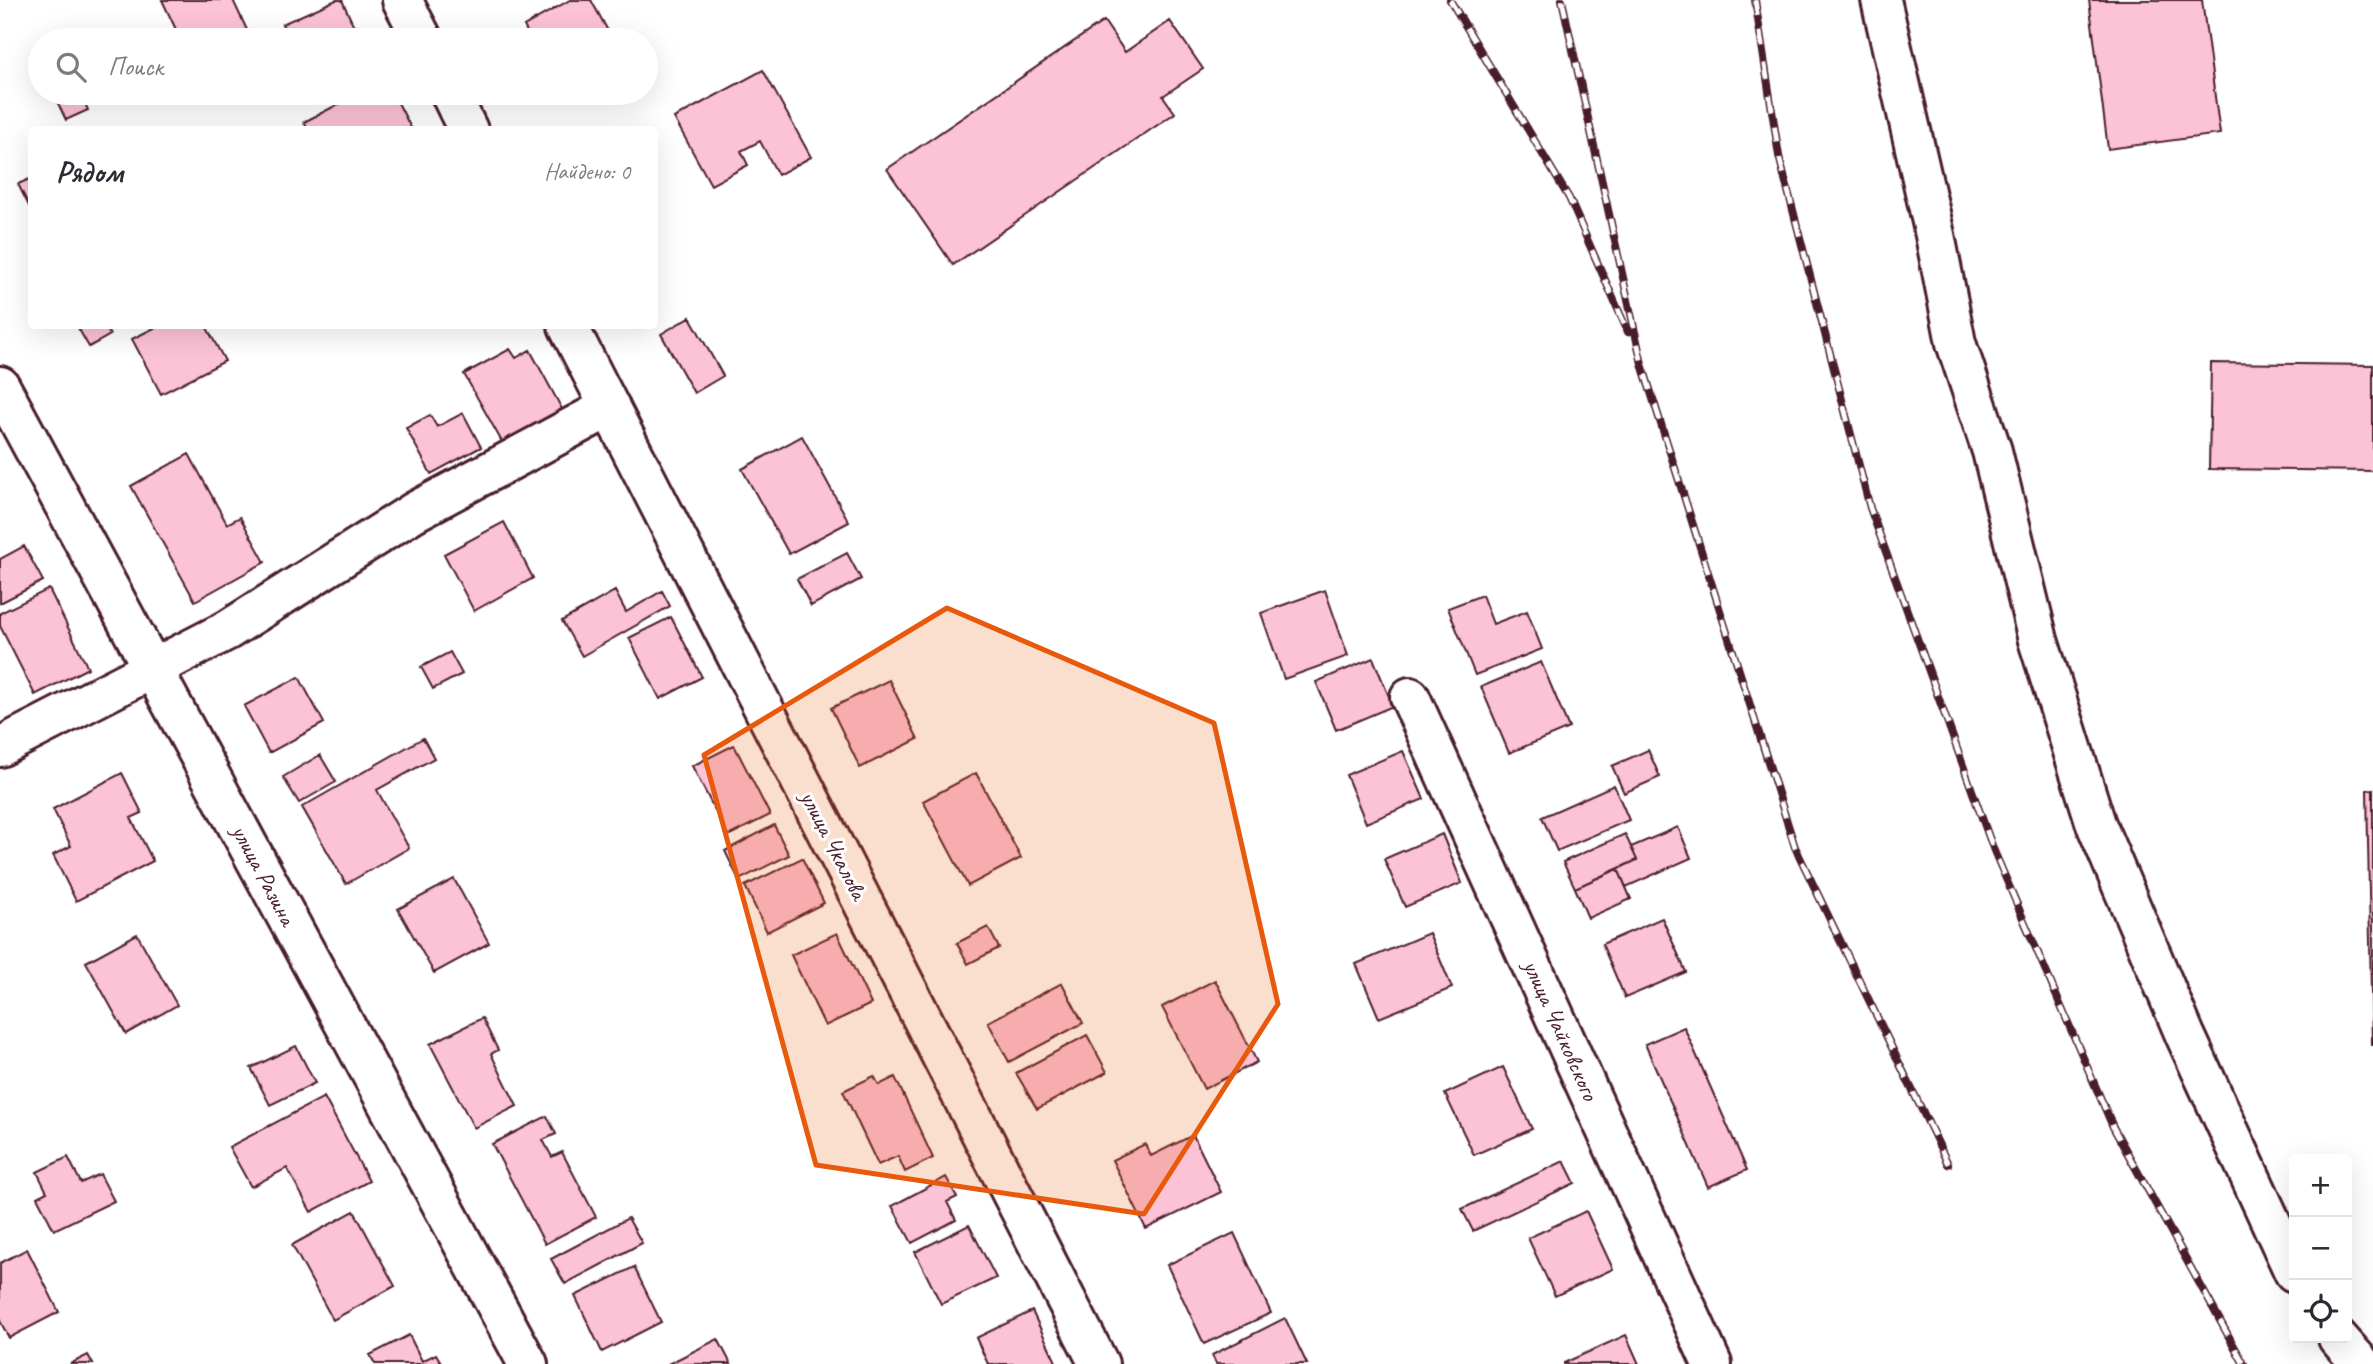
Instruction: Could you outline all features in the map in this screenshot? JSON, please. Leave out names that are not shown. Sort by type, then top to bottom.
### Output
[{"type":"street","points":[[402,0],[417,28]]},
{"type":"street","points":[[1881,0],[1935,235],[1956,343],[1992,451],[2038,640],[2096,824],[2185,1035],[2289,1261]]},
{"type":"street","points":[[456,105],[466,126]]},
{"type":"street","name":"улица Чкалова","points":[[570,329],[1099,1364]]},
{"type":"street","name":"улица Разина","points":[[0,386],[528,1364]]},
{"type":"street","points":[[0,747],[228,631],[414,512],[610,407]]},
{"type":"street","name":"улица Чайковского","points":[[1410,697],[1712,1364]]},
{"type":"street","points":[[2342,1343],[2361,1364]]},
{"type":"highlighted area","points":[[947,608],[1214,723],[1278,1004],[1144,1214],[816,1165],[704,755]]},
{"type":"building","points":[[162,0],[233,0],[246,28],[175,28]]},
{"type":"building","points":[[336,0],[342,0],[355,28],[284,28],[282,24]]},
{"type":"building","points":[[570,0],[591,0],[606,28],[525,28],[524,26]]},
{"type":"building","points":[[2089,0],[2202,0],[2220,134],[2108,149]]},
{"type":"building","points":[[1104,21],[1125,52],[1170,21],[1203,69],[1163,96],[1175,113],[953,265],[887,169]]},
{"type":"building","points":[[763,70],[811,157],[778,175],[760,141],[741,151],[748,165],[711,185],[674,118]]},
{"type":"building","points":[[59,105],[86,105],[88,110],[66,120]]},
{"type":"building","points":[[337,105],[399,105],[410,126],[306,126],[304,122]]},
{"type":"building","points":[[28,180],[28,204],[18,184]]},
{"type":"building","points":[[690,317],[723,376],[694,393],[661,334]]},
{"type":"building","points":[[79,329],[107,329],[110,335],[89,347]]},
{"type":"building","points":[[152,329],[208,329],[225,361],[161,394],[132,339]]},
{"type":"building","points":[[510,349],[516,358],[530,350],[562,409],[502,442],[464,374]]},
{"type":"building","points":[[2211,363],[2373,365],[2373,471],[2209,469]]},
{"type":"building","points":[[463,413],[481,447],[431,474],[406,428],[430,415],[437,427]]},
{"type":"building","points":[[802,436],[849,522],[789,554],[742,469]]},
{"type":"building","points":[[189,454],[227,524],[240,517],[265,562],[195,601],[131,486]]},
{"type":"building","points":[[504,522],[533,578],[474,611],[444,554]]},
{"type":"building","points":[[24,546],[43,581],[0,603],[0,559]]},
{"type":"building","points":[[847,553],[861,579],[811,606],[797,579]]},
{"type":"building","points":[[49,589],[88,668],[35,695],[0,626],[0,613]]},
{"type":"building","points":[[1325,590],[1348,656],[1284,679],[1261,613]]},
{"type":"building","points":[[615,591],[626,612],[662,591],[670,606],[582,656],[562,621]]},
{"type":"building","points":[[1482,595],[1493,624],[1527,611],[1542,649],[1475,675],[1448,608]]},
{"type":"building","points":[[671,617],[702,677],[660,699],[629,638]]},
{"type":"building","points":[[450,652],[462,674],[433,689],[421,667]]},
{"type":"building","points":[[1373,658],[1393,706],[1336,730],[1316,682]]},
{"type":"building","points":[[1541,662],[1569,728],[1509,753],[1481,687]]},
{"type":"building","points":[[299,677],[324,723],[269,753],[244,706]]},
{"type":"building","points":[[889,680],[918,739],[860,768],[831,708]]},
{"type":"building","points":[[423,738],[434,758],[377,790],[409,848],[346,884],[302,807]]},
{"type":"building","points":[[734,745],[770,815],[728,836],[692,766]]},
{"type":"building","points":[[1648,750],[1660,777],[1624,793],[1612,766]]},
{"type":"building","points":[[1403,751],[1424,799],[1366,823],[1346,775]]},
{"type":"building","points":[[320,755],[336,782],[299,803],[283,777]]},
{"type":"building","points":[[122,773],[142,813],[131,818],[153,861],[76,901],[53,855],[71,846],[53,809]]},
{"type":"building","points":[[976,773],[1021,858],[968,886],[923,801]]},
{"type":"building","points":[[1614,785],[1629,820],[1557,851],[1542,817]]},
{"type":"building","points":[[2373,789],[2373,1045],[2372,1045],[2367,790]]},
{"type":"building","points":[[774,825],[789,855],[739,880],[725,851]]},
{"type":"building","points":[[1678,827],[1691,858],[1626,887],[1618,869],[1637,860],[1631,847]]},
{"type":"building","points":[[1442,834],[1462,883],[1405,907],[1384,859]]},
{"type":"building","points":[[1625,834],[1637,860],[1575,888],[1563,862]]},
{"type":"building","points":[[802,858],[824,903],[767,932],[745,886]]},
{"type":"building","points":[[1618,869],[1631,899],[1588,918],[1575,888]]},
{"type":"building","points":[[454,879],[489,943],[434,973],[398,909]]},
{"type":"building","points":[[1662,918],[1686,972],[1625,998],[1602,944]]},
{"type":"building","points":[[988,927],[999,948],[968,964],[957,943]]},
{"type":"building","points":[[837,933],[871,1004],[825,1026],[791,955]]},
{"type":"building","points":[[1429,933],[1452,988],[1379,1018],[1356,964]]},
{"type":"building","points":[[137,934],[177,1005],[126,1034],[86,962]]},
{"type":"building","points":[[1215,980],[1257,1062],[1204,1089],[1162,1007]]},
{"type":"building","points":[[1062,983],[1083,1023],[1009,1062],[988,1022]]},
{"type":"building","points":[[482,1018],[498,1050],[491,1054],[517,1106],[474,1128],[430,1044]]},
{"type":"building","points":[[1684,1027],[1747,1170],[1708,1187],[1645,1044]]},
{"type":"building","points":[[1087,1035],[1107,1072],[1037,1109],[1016,1073]]},
{"type":"building","points":[[296,1046],[315,1083],[270,1105],[251,1068]]},
{"type":"building","points":[[1503,1067],[1532,1129],[1474,1155],[1445,1094]]},
{"type":"building","points":[[874,1076],[879,1085],[895,1077],[933,1158],[905,1172],[898,1156],[878,1165],[843,1091]]},
{"type":"building","points":[[324,1097],[369,1181],[311,1212],[287,1168],[251,1187],[229,1147]]},
{"type":"building","points":[[547,1116],[556,1134],[543,1140],[552,1157],[562,1152],[596,1217],[545,1244],[492,1144]]},
{"type":"building","points":[[1193,1135],[1221,1192],[1146,1229],[1112,1160],[1145,1144],[1151,1156]]},
{"type":"building","points":[[68,1157],[81,1183],[100,1174],[114,1201],[54,1230],[37,1197],[47,1192],[37,1172]]},
{"type":"building","points":[[1564,1161],[1575,1183],[1473,1231],[1462,1209]]},
{"type":"building","points":[[946,1177],[957,1197],[947,1202],[956,1220],[912,1243],[892,1206]]},
{"type":"building","points":[[354,1211],[395,1286],[333,1320],[292,1245]]},
{"type":"building","points":[[1586,1211],[1613,1269],[1555,1296],[1528,1238]]},
{"type":"building","points":[[628,1218],[642,1243],[565,1284],[551,1259]]},
{"type":"building","points":[[969,1225],[996,1278],[941,1304],[915,1252]]},
{"type":"building","points":[[1234,1233],[1271,1313],[1204,1344],[1167,1265]]},
{"type":"building","points":[[27,1249],[59,1312],[9,1338],[0,1321],[0,1263]]},
{"type":"building","points":[[634,1267],[661,1322],[602,1352],[575,1296]]},
{"type":"building","points":[[1032,1311],[1057,1364],[988,1364],[976,1338]]},
{"type":"building","points":[[1285,1318],[1307,1364],[1216,1364],[1212,1355]]},
{"type":"building","points":[[409,1335],[422,1361],[436,1354],[442,1364],[375,1364],[370,1355]]},
{"type":"building","points":[[1626,1335],[1639,1364],[1564,1364],[1564,1363]]},
{"type":"building","points":[[718,1339],[731,1364],[668,1364]]},
{"type":"building","points":[[88,1355],[93,1364],[70,1364]]},
{"type":"railway","points":[[1450,0],[1569,198],[1628,332]]},
{"type":"railway","points":[[1562,0],[1642,364],[1795,847],[1948,1164]]},
{"type":"railway","points":[[1755,0],[1779,156],[1870,508],[1994,851],[2113,1127],[2244,1364]]}]
